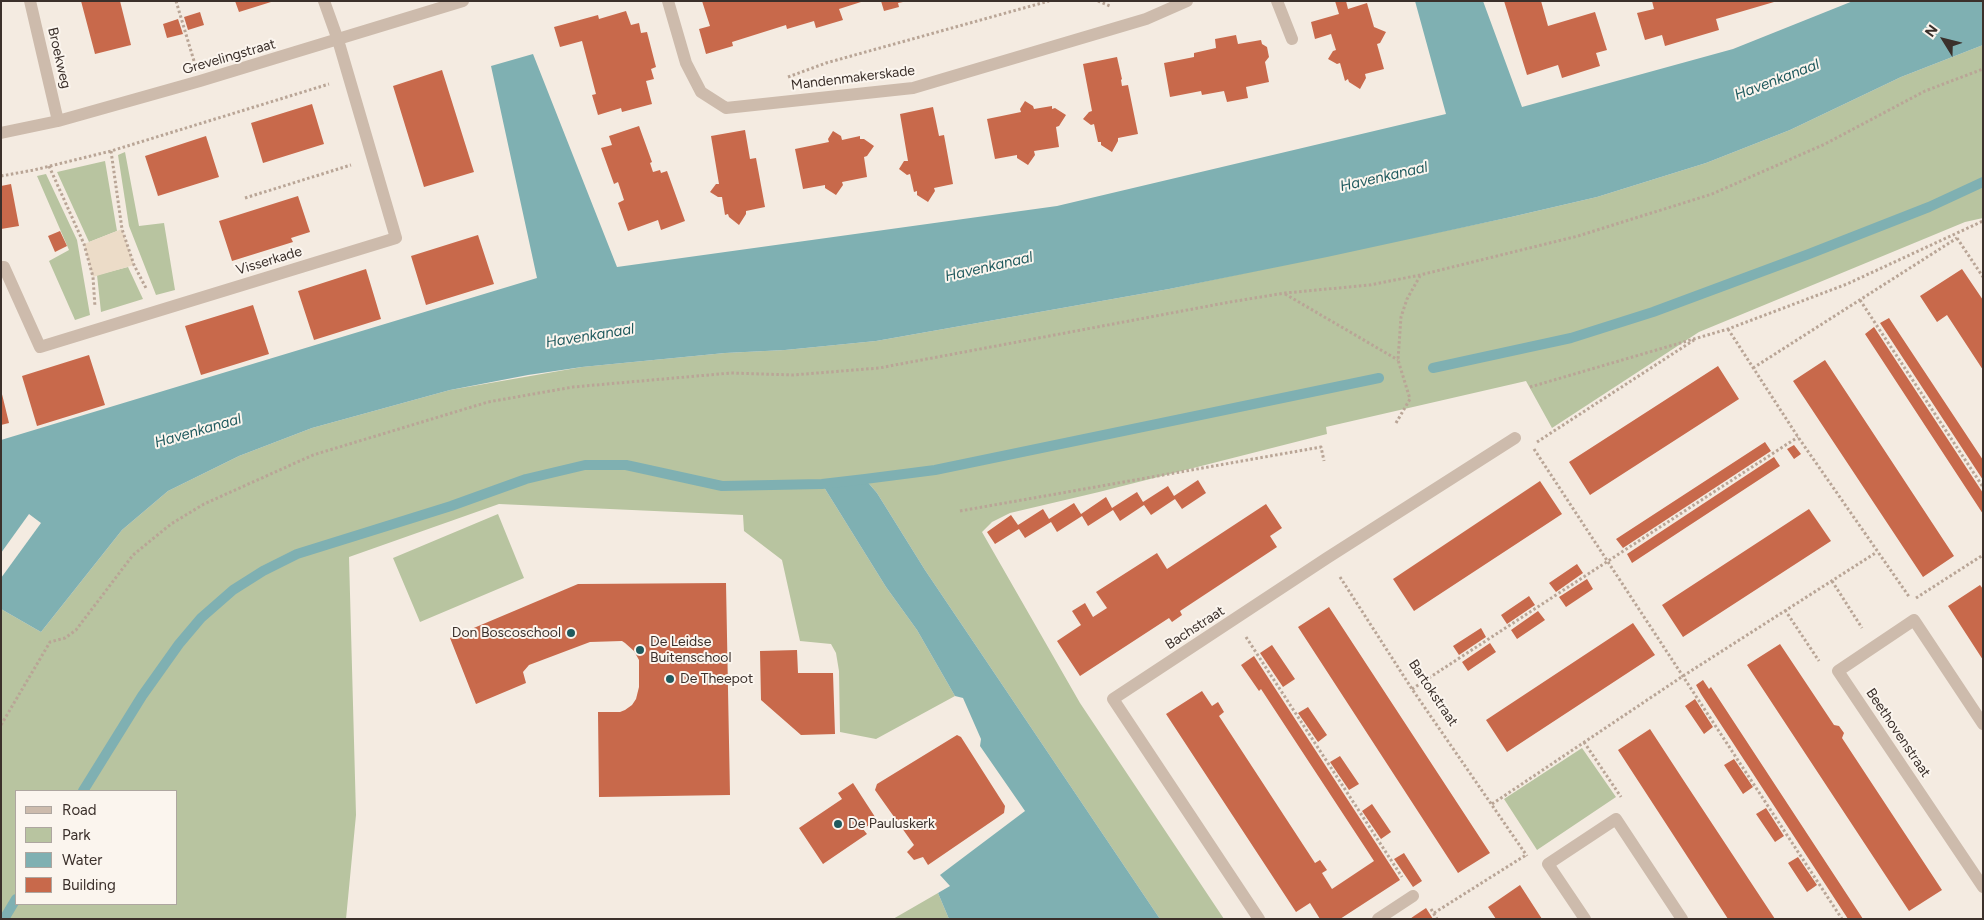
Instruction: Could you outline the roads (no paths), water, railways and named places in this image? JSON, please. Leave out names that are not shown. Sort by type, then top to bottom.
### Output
[{"type":"street","name":"Broekweg","points":[[30,1],[58,121]]},
{"type":"street","name":"Visserkade","points":[[1,268],[4,267],[40,347],[396,238],[338,40],[324,1]]},
{"type":"street","name":"Grevelingstraat","points":[[1,133],[58,121],[200,81],[463,1]]},
{"type":"street","name":"Mandenmakerskade","points":[[668,1],[686,63],[701,92],[726,108],[913,88],[1146,19],[1187,1]]},
{"type":"street","points":[[1277,1],[1292,39]]},
{"type":"street","name":"Bachstraat","points":[[1259,919],[1113,700],[1327,558],[1515,438]]},
{"type":"street","name":"Beethovenstraat","points":[[1983,724],[1914,620],[1838,671],[1983,887]]},
{"type":"street","points":[[1585,919],[1548,864],[1616,819],[1682,919]]},
{"type":"street","points":[[1378,919],[1414,896]]},
{"type":"water","name":"Havenkanaal","points":[[1415,1],[1483,1],[1522,107],[1733,49],[1853,1],[1983,1],[1983,45],[1901,77],[1790,130],[1706,163],[1597,197],[1511,217],[1169,289],[876,341],[785,350],[725,353],[582,367],[528,375],[450,390],[312,428],[239,456],[168,491],[122,530],[41,632],[1,609],[1,440],[537,278],[491,66],[533,54],[617,267],[1057,206],[1446,114]]},
{"type":"water","points":[[865,479],[877,493],[925,570],[1160,919],[949,919],[938,893],[950,886],[940,875],[1025,811],[980,746],[981,739],[963,698],[955,696],[917,630],[886,587],[822,484]]},
{"type":"waterway","points":[[1433,368],[1571,338],[1653,312],[1929,207],[1983,182]]},
{"type":"waterway","points":[[84,790],[142,696],[179,644],[201,618],[233,590],[263,571],[297,554],[451,506],[526,479],[585,465],[626,465],[722,486],[822,484],[865,479],[935,470],[1379,378]]},
{"type":"waterway","points":[[4,919],[15,901]]},
{"type":"place","name":"Don Boscoschool","points":[[571,633]]},
{"type":"place","name":"De Leidse Buitenschool","points":[[640,650]]},
{"type":"place","name":"De Theepot","points":[[670,679]]},
{"type":"place","name":"De Pauluskerk","points":[[838,824]]}]
